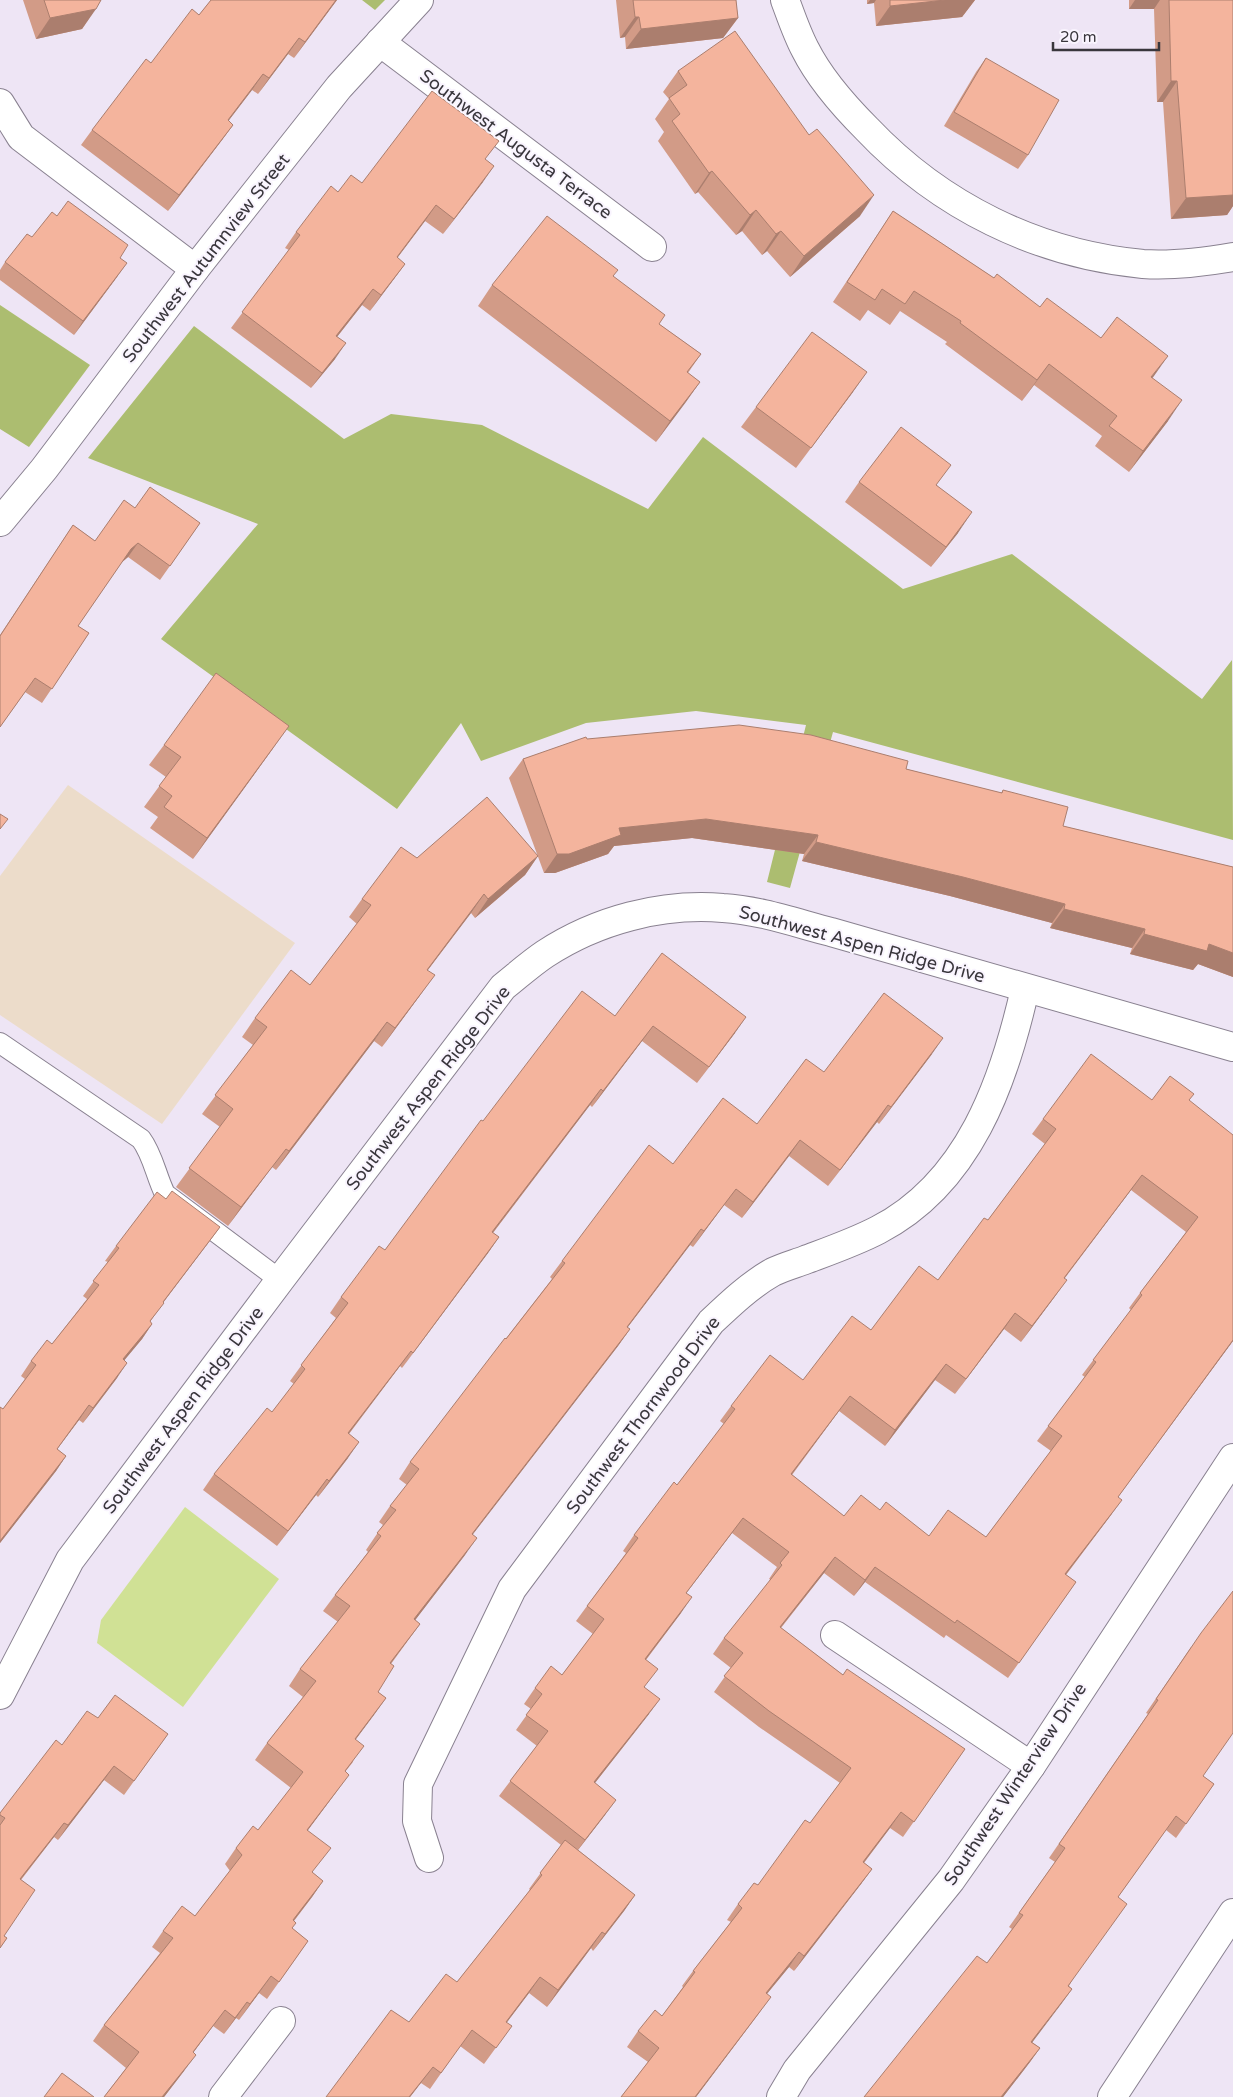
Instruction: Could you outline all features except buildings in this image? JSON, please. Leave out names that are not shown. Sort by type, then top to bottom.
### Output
[{"type":"street","name":"Southwest Autumnview Street","points":[[0,522],[44,470],[195,269],[340,87],[419,0]]},
{"type":"street","points":[[785,0],[805,49],[838,100],[887,150],[924,182],[983,218],[1026,237],[1084,254],[1136,262],[1204,262],[1233,257]]},
{"type":"street","name":"Southwest Augusta Terrace","points":[[380,42],[652,247]]},
{"type":"street","points":[[0,103],[21,136],[195,269]]},
{"type":"street","name":"Southwest Aspen Ridge Drive","points":[[0,1695],[70,1560],[280,1280],[503,988],[544,955],[580,934],[614,921],[651,912],[685,908],[724,908],[773,917],[831,932],[1233,1047]]},
{"type":"street","name":"Southwest Thornwood Drive","points":[[429,1858],[418,1821],[418,1784],[512,1589],[711,1322],[740,1295],[774,1272],[880,1229],[924,1199],[961,1158],[983,1118],[1013,1044],[1025,989]]},
{"type":"street","name":"Southwest Winterview Drive","points":[[781,2097],[797,2070],[951,1880],[1031,1766],[1233,1458]]},
{"type":"street","points":[[835,1635],[1031,1766]]},
{"type":"street","points":[[1112,2097],[1233,1913]]},
{"type":"street","points":[[223,2097],[281,2022]]},
{"type":"lane","points":[[0,1043],[141,1139],[155,1166],[157,1179],[165,1194],[280,1280]]},
{"type":"shaded area","points":[[68,785],[295,943],[162,1124],[0,1015],[0,876]]},
{"type":"green space","points":[[362,0],[385,0],[375,10]]},
{"type":"green space","points":[[0,305],[90,365],[29,447],[0,429]]},
{"type":"green space","points":[[194,326],[344,439],[391,414],[482,425],[648,509],[703,437],[903,589],[1012,554],[1202,699],[1232,660],[1233,840],[833,732],[790,888],[767,882],[806,725],[696,711],[586,723],[481,761],[461,723],[397,809],[161,639],[258,524],[88,458]]},
{"type":"green space","points":[[185,1507],[279,1579],[183,1707],[97,1643],[101,1620]]}]
